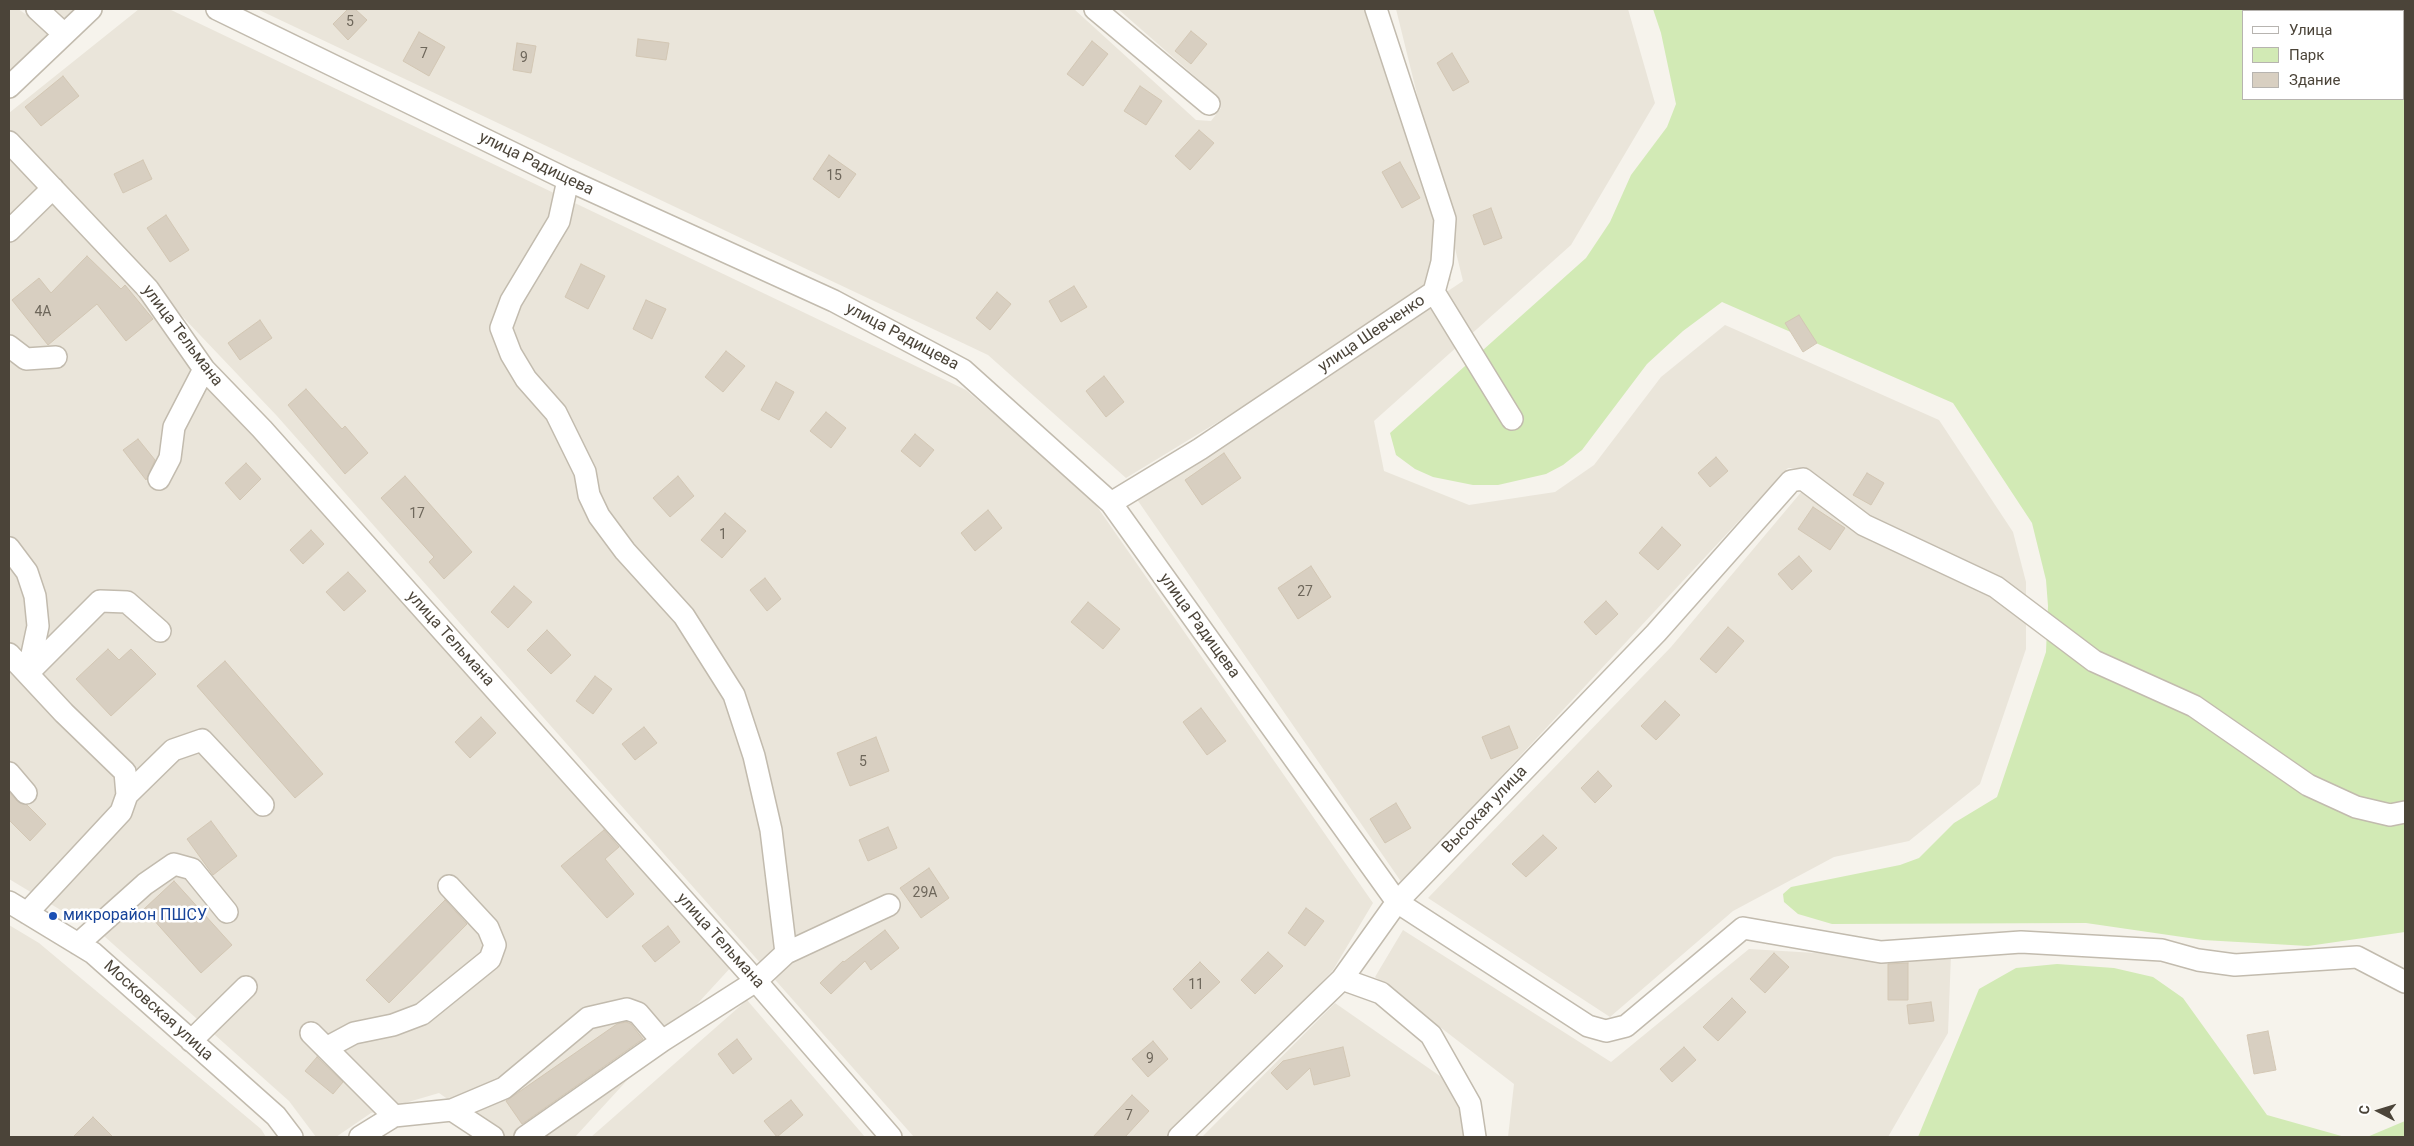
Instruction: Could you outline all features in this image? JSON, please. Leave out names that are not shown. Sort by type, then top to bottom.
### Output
[{"type":"street","points":[[37,9],[64,34]]},
{"type":"street","points":[[9,87],[91,9]]},
{"type":"street","name":"улица Радищева","points":[[217,9],[568,180],[834,301],[963,370],[1111,503],[1397,902]]},
{"type":"street","points":[[1095,9],[1209,104]]},
{"type":"street","name":"улица Шевченко","points":[[1111,503],[1200,449],[1434,292],[1442,262],[1445,219],[1376,9]]},
{"type":"street","name":"улица Тельмана","points":[[9,142],[148,289],[204,369],[282,452],[756,981],[891,1137]]},
{"type":"street","points":[[568,180],[560,221],[512,301],[501,328],[511,354],[526,379],[556,413],[585,472],[589,495],[599,516],[625,550],[684,616],[734,695],[754,756],[771,830],[786,953]]},
{"type":"street","points":[[9,231],[52,188]]},
{"type":"street","points":[[1434,292],[1512,419]]},
{"type":"street","points":[[9,346],[26,359],[56,357]]},
{"type":"street","points":[[159,478],[170,458],[174,427],[204,369]]},
{"type":"street","name":"Высокая улица","points":[[1179,1137],[1342,978],[1397,902],[1656,633],[1791,481],[1803,479],[1864,525],[1996,587],[2094,661],[2194,706],[2308,785],[2356,807],[2390,815],[2405,812]]},
{"type":"street","points":[[9,548],[27,572],[35,596],[38,626],[28,673]]},
{"type":"street","points":[[28,673],[100,601],[127,602],[160,631]]},
{"type":"street","points":[[9,654],[64,713],[125,772],[127,794],[121,812],[27,913]]},
{"type":"street","points":[[127,794],[172,750],[202,740],[263,805]]},
{"type":"street","points":[[9,773],[26,793]]},
{"type":"street","points":[[78,944],[146,884],[174,864],[192,869],[227,912]]},
{"type":"street","points":[[326,1048],[354,1032],[393,1025],[422,1014],[490,959],[495,945],[488,928],[449,886]]},
{"type":"street","name":"Московская улица","points":[[9,902],[93,953],[276,1116],[292,1137]]},
{"type":"street","points":[[1397,902],[1588,1026],[1606,1031],[1626,1026],[1743,928],[1881,952],[2022,942],[2162,950],[2198,960],[2234,964],[2357,957],[2405,982]]},
{"type":"street","points":[[524,1137],[662,1041],[756,981],[786,953],[889,905]]},
{"type":"street","points":[[1342,978],[1381,993],[1431,1035],[1470,1104],[1475,1137]]},
{"type":"street","points":[[192,1041],[246,987]]},
{"type":"street","points":[[360,1137],[394,1116],[452,1110],[504,1088],[588,1018],[627,1009],[638,1013],[662,1041]]},
{"type":"street","points":[[311,1033],[394,1116]]},
{"type":"street","points":[[452,1110],[493,1137]]},
{"type":"shaded area","points":[[9,9],[18,9],[54,33],[9,76]]},
{"type":"shaded area","points":[[54,9],[80,9],[68,23]]},
{"type":"shaded area","points":[[139,9],[169,9],[966,390],[1089,495],[1373,903],[1333,970],[1177,1137],[914,1137],[277,416],[9,134],[9,113]]},
{"type":"shaded area","points":[[257,9],[1074,9],[1196,120],[1211,121],[1221,108],[1215,94],[1118,9],[1386,9],[1451,280],[1126,478],[988,355]]},
{"type":"shaded area","points":[[1396,9],[1628,9],[1655,103],[1571,245],[1374,421],[1384,471],[1469,505],[1555,492],[1594,465],[1661,377],[1725,325],[1939,420],[2013,532],[2026,582],[2026,649],[1980,784],[1909,841],[1834,857],[1733,911],[1610,1017],[1428,898],[1671,647],[1808,484],[1804,468],[1788,468],[1402,883],[1136,498],[1463,281]]},
{"type":"shaded area","points":[[9,157],[122,270],[733,965],[575,1137],[502,1137],[439,1093],[371,1113],[336,1137],[316,1137],[289,1101],[104,936],[9,879]]},
{"type":"shaded area","points":[[9,925],[39,943],[261,1129],[266,1137],[9,1137]]},
{"type":"shaded area","points":[[1403,930],[1611,1062],[1749,949],[1882,957],[1951,955],[1948,1033],[1888,1137],[1508,1137],[1514,1084],[1375,977]]},
{"type":"shaded area","points":[[747,1000],[865,1137],[591,1137]]},
{"type":"shaded area","points":[[1335,1003],[1473,1099],[1472,1137],[1202,1137]]},
{"type":"green space","points":[[1653,9],[2405,9],[2405,932],[2308,946],[2203,940],[2086,923],[1832,924],[1798,914],[1784,902],[1783,894],[1791,887],[1900,865],[1919,858],[1954,823],[1997,797],[2046,652],[2048,606],[2046,580],[2032,523],[1953,403],[1722,302],[1683,331],[1647,364],[1582,450],[1563,465],[1546,474],[1498,485],[1473,485],[1433,477],[1415,469],[1396,455],[1390,433],[1586,258],[1610,222],[1631,175],[1667,127],[1676,104],[1661,33]]},
{"type":"green space","points":[[2057,964],[2114,968],[2153,977],[2183,998],[2267,1115],[2345,1137],[1918,1137],[1979,989],[2016,968]]},
{"type":"green space","points":[[2405,1121],[2405,1137],[2367,1137]]},
{"type":"building","points":[[348,9],[355,9],[367,20],[348,40],[333,24]]},
{"type":"building","points":[[1191,31],[1207,44],[1191,64],[1175,51]]},
{"type":"building","points":[[419,32],[445,47],[429,76],[403,61]]},
{"type":"building","points":[[638,39],[669,43],[666,60],[636,56]]},
{"type":"building","points":[[1092,41],[1108,54],[1083,86],[1067,74]]},
{"type":"building","points":[[517,43],[536,46],[531,73],[513,70]]},
{"type":"building","points":[[1452,53],[1469,82],[1453,91],[1437,63]]},
{"type":"building","points":[[63,76],[79,96],[41,126],[25,107]]},
{"type":"building","points":[[1140,86],[1162,101],[1146,125],[1124,111]]},
{"type":"building","points":[[1199,130],[1214,143],[1190,170],[1175,156]]},
{"type":"building","points":[[829,155],[856,174],[839,198],[813,179]]},
{"type":"building","points":[[143,160],[152,179],[123,193],[114,174]]},
{"type":"building","points":[[1400,162],[1420,198],[1402,208],[1382,172]]},
{"type":"building","points":[[1491,208],[1502,238],[1484,245],[1473,215]]},
{"type":"building","points":[[166,215],[189,250],[170,262],[147,228]]},
{"type":"building","points":[[87,256],[121,289],[125,285],[153,319],[126,341],[97,304],[48,345],[12,300],[39,278],[51,293]]},
{"type":"building","points":[[581,264],[605,276],[588,309],[565,297]]},
{"type":"building","points":[[1074,286],[1087,307],[1061,322],[1049,301]]},
{"type":"building","points":[[997,292],[1011,304],[990,330],[976,318]]},
{"type":"building","points":[[646,300],[666,309],[652,339],[633,329]]},
{"type":"building","points":[[1799,315],[1817,343],[1803,352],[1785,323]]},
{"type":"building","points":[[260,320],[272,338],[240,360],[228,343]]},
{"type":"building","points":[[726,351],[745,366],[723,392],[705,377]]},
{"type":"building","points":[[1104,376],[1124,402],[1106,417],[1086,391]]},
{"type":"building","points":[[776,382],[794,392],[779,420],[761,410]]},
{"type":"building","points":[[306,389],[342,429],[345,426],[368,453],[345,474],[288,405]]},
{"type":"building","points":[[826,412],[846,428],[831,448],[810,431]]},
{"type":"building","points":[[915,434],[934,450],[920,467],[901,451]]},
{"type":"building","points":[[138,439],[155,460],[146,480],[123,450]]},
{"type":"building","points":[[1224,453],[1241,478],[1202,505],[1185,480]]},
{"type":"building","points":[[1716,457],[1728,471],[1710,487],[1698,473]]},
{"type":"building","points":[[246,463],[261,479],[240,500],[225,483]]},
{"type":"building","points":[[1867,473],[1884,483],[1871,505],[1853,495]]},
{"type":"building","points":[[405,476],[472,552],[444,579],[429,562],[434,557],[381,498]]},
{"type":"building","points":[[678,476],[694,496],[670,517],[653,498]]},
{"type":"building","points":[[1813,507],[1845,528],[1830,550],[1798,529]]},
{"type":"building","points":[[988,510],[1002,528],[975,551],[961,533]]},
{"type":"building","points":[[725,513],[746,531],[722,558],[701,540]]},
{"type":"building","points":[[1662,527],[1681,545],[1658,570],[1639,553]]},
{"type":"building","points":[[311,530],[324,544],[303,564],[290,550]]},
{"type":"building","points":[[1799,556],[1812,571],[1792,590],[1778,574]]},
{"type":"building","points":[[1311,566],[1331,597],[1298,619],[1278,588]]},
{"type":"building","points":[[348,572],[366,591],[344,611],[326,592]]},
{"type":"building","points":[[765,578],[781,599],[767,611],[750,590]]},
{"type":"building","points":[[514,586],[532,602],[508,628],[491,612]]},
{"type":"building","points":[[1606,601],[1618,614],[1596,635],[1584,622]]},
{"type":"building","points":[[1088,602],[1120,629],[1103,649],[1071,622]]},
{"type":"building","points":[[1728,627],[1744,641],[1716,673],[1700,659]]},
{"type":"building","points":[[547,630],[571,655],[551,674],[527,650]]},
{"type":"building","points":[[108,649],[119,660],[131,649],[156,674],[111,716],[76,679]]},
{"type":"building","points":[[225,661],[323,774],[295,798],[197,686]]},
{"type":"building","points":[[595,676],[612,689],[593,714],[576,701]]},
{"type":"building","points":[[1665,701],[1680,715],[1656,740],[1641,726]]},
{"type":"building","points":[[1201,708],[1226,741],[1207,755],[1183,722]]},
{"type":"building","points":[[481,717],[496,733],[470,758],[455,742]]},
{"type":"building","points":[[1509,726],[1518,748],[1491,759],[1482,737]]},
{"type":"building","points":[[644,727],[657,743],[635,760],[622,744]]},
{"type":"building","points":[[876,737],[889,771],[850,786],[837,753]]},
{"type":"building","points":[[1598,771],[1612,786],[1595,803],[1581,788]]},
{"type":"building","points":[[9,792],[17,801],[27,805],[46,824],[30,841],[9,820]]},
{"type":"building","points":[[1396,803],[1411,828],[1385,843],[1370,819]]},
{"type":"building","points":[[211,821],[237,856],[213,875],[187,839]]},
{"type":"building","points":[[888,827],[897,848],[868,861],[859,840]]},
{"type":"building","points":[[604,830],[619,847],[605,859],[634,894],[607,918],[561,866]]},
{"type":"building","points":[[1543,835],[1557,848],[1526,877],[1512,864]]},
{"type":"building","points":[[929,868],[949,898],[921,918],[900,888]]},
{"type":"building","points":[[174,881],[232,945],[201,973],[144,909]]},
{"type":"building","points":[[445,900],[467,924],[389,1003],[366,980]]},
{"type":"building","points":[[1306,908],[1324,921],[1305,946],[1288,933]]},
{"type":"building","points":[[668,926],[680,942],[655,962],[642,946]]},
{"type":"building","points":[[885,930],[899,948],[871,970],[865,961],[831,994],[820,983],[843,961]]},
{"type":"building","points":[[1268,952],[1283,966],[1255,994],[1241,980]]},
{"type":"building","points":[[1774,953],[1789,967],[1765,993],[1750,979]]},
{"type":"building","points":[[1200,962],[1220,982],[1191,1009],[1173,989]]},
{"type":"building","points":[[1908,963],[1908,1000],[1888,1000],[1888,964]]},
{"type":"building","points":[[1732,998],[1746,1012],[1718,1041],[1703,1027]]},
{"type":"building","points":[[1931,1002],[1934,1021],[1909,1024],[1907,1005]]},
{"type":"building","points":[[626,1022],[631,1024],[643,1039],[522,1124],[506,1101],[617,1024]]},
{"type":"building","points":[[2268,1031],[2276,1070],[2254,1074],[2247,1035]]},
{"type":"building","points":[[737,1039],[752,1059],[733,1074],[718,1054]]},
{"type":"building","points":[[1153,1041],[1168,1059],[1148,1077],[1132,1059]]},
{"type":"building","points":[[1343,1047],[1350,1076],[1314,1085],[1310,1068],[1287,1090],[1271,1073],[1283,1061]]},
{"type":"building","points":[[1684,1047],[1696,1060],[1672,1082],[1660,1069]]},
{"type":"building","points":[[317,1057],[343,1082],[333,1094],[305,1071]]},
{"type":"building","points":[[1132,1095],[1149,1111],[1125,1137],[1093,1137]]},
{"type":"building","points":[[791,1100],[803,1115],[777,1137],[764,1121]]},
{"type":"building","points":[[93,1117],[113,1137],[73,1137]]},
{"type":"place","name":"микрорайон ПШСУ","points":[[53,916]]}]
